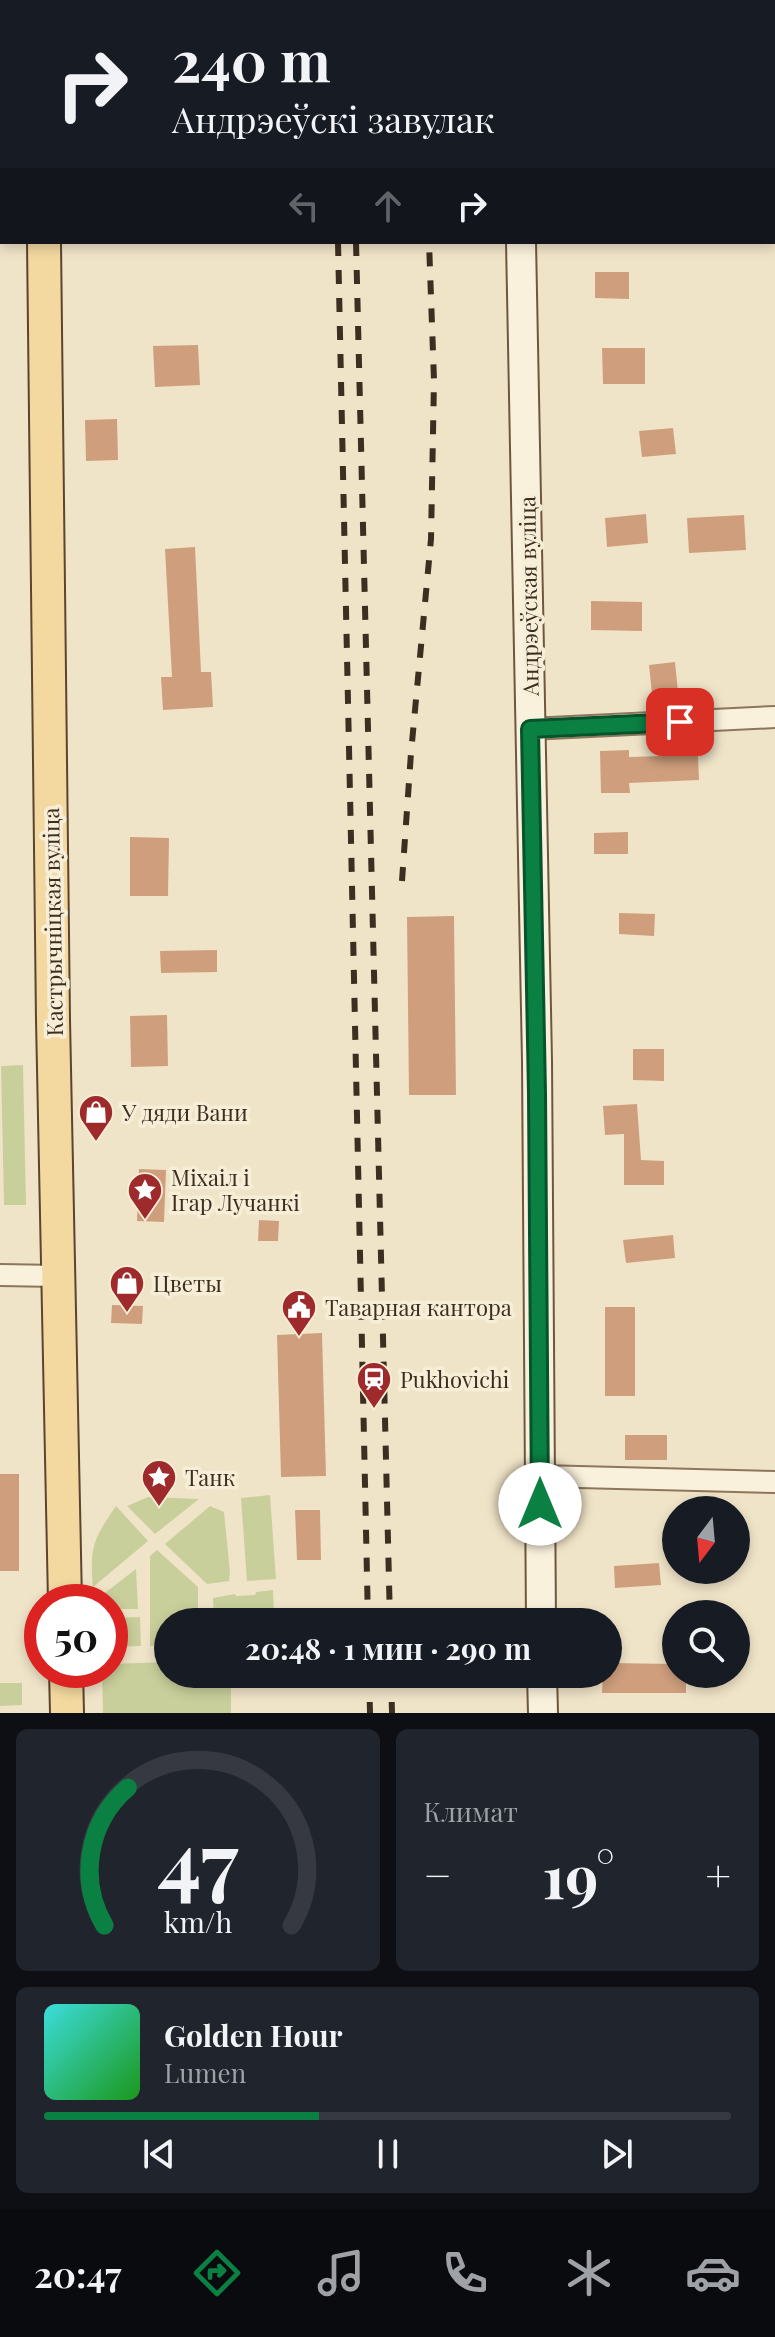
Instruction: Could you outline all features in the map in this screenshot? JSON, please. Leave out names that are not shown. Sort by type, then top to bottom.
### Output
[{"type":"main road","name":"Кастрычніцкая вуліца","points":[[44,244],[65,1584]]},
{"type":"main road","name":"Андрэеўская вуліца","points":[[521,244],[537,1045],[541,1608]]},
{"type":"main road","points":[[66,1688],[67,1713]]},
{"type":"main road","points":[[542,1688],[543,1713]]},
{"type":"street","points":[[530,729],[775,717]]},
{"type":"street","points":[[0,1275],[58,1276]]},
{"type":"street","points":[[540,1476],[775,1482]]},
{"type":"green space","points":[[23,1065],[26,1205],[4,1205],[1,1066]]},
{"type":"green space","points":[[270,1495],[276,1579],[247,1581],[241,1498]]},
{"type":"green space","points":[[148,1497],[199,1499],[155,1534],[127,1506]]},
{"type":"green space","points":[[116,1506],[148,1541],[93,1584],[93,1552]]},
{"type":"green space","points":[[210,1506],[224,1512],[230,1572],[229,1581],[207,1584],[165,1544]]},
{"type":"green space","points":[[157,1550],[198,1587],[198,1608],[154,1608],[154,1646],[150,1646],[150,1556]]},
{"type":"green space","points":[[136,1569],[138,1609],[128,1609],[128,1584],[116,1584]]},
{"type":"green space","points":[[273,1590],[274,1608],[213,1608],[213,1598],[235,1594],[255,1595],[256,1592]]},
{"type":"green space","points":[[128,1617],[140,1617],[141,1646],[128,1646]]},
{"type":"green space","points":[[154,1662],[154,1688],[231,1688],[231,1713],[103,1713],[102,1688],[128,1688],[128,1663]]},
{"type":"green space","points":[[0,1683],[22,1683],[22,1705],[0,1706]]},
{"type":"building","points":[[595,272],[629,272],[629,299],[595,298]]},
{"type":"building","points":[[198,345],[200,385],[155,387],[153,346]]},
{"type":"building","points":[[602,348],[645,348],[645,384],[603,384]]},
{"type":"building","points":[[117,419],[118,460],[86,461],[85,420]]},
{"type":"building","points":[[673,428],[676,454],[642,457],[639,431]]},
{"type":"building","points":[[646,514],[648,543],[607,547],[605,518]]},
{"type":"building","points":[[744,515],[746,550],[689,553],[687,518]]},
{"type":"building","points":[[195,547],[201,672],[211,672],[213,707],[163,710],[161,677],[172,677],[165,549]]},
{"type":"building","points":[[591,601],[642,602],[642,631],[591,630]]},
{"type":"building","points":[[675,662],[679,702],[653,704],[649,665]]},
{"type":"building","points":[[629,750],[629,757],[698,755],[699,780],[629,783],[630,793],[601,793],[600,751]]},
{"type":"building","points":[[628,832],[628,854],[594,854],[594,833]]},
{"type":"building","points":[[130,837],[169,838],[168,896],[130,896]]},
{"type":"building","points":[[619,913],[655,914],[654,936],[619,934]]},
{"type":"building","points":[[454,916],[456,1095],[409,1095],[407,917]]},
{"type":"building","points":[[217,950],[217,972],[161,973],[160,951]]},
{"type":"building","points":[[167,1015],[168,1066],[131,1067],[130,1016]]},
{"type":"building","points":[[633,1049],[664,1049],[664,1081],[633,1080]]},
{"type":"building","points":[[637,1104],[641,1160],[664,1161],[664,1185],[624,1185],[624,1134],[605,1135],[603,1106]]},
{"type":"building","points":[[139,1169],[166,1170],[164,1222],[137,1221]]},
{"type":"building","points":[[259,1220],[279,1221],[278,1241],[258,1241]]},
{"type":"building","points":[[673,1235],[675,1258],[626,1263],[623,1240]]},
{"type":"building","name":"Цветы","points":[[112,1305],[143,1306],[142,1324],[111,1323]]},
{"type":"building","points":[[605,1307],[635,1307],[635,1396],[605,1396]]},
{"type":"building","points":[[322,1333],[326,1476],[281,1477],[277,1335]]},
{"type":"building","points":[[625,1435],[667,1435],[667,1460],[625,1460]]},
{"type":"building","points":[[0,1474],[19,1474],[19,1571],[0,1571]]},
{"type":"building","points":[[295,1510],[320,1510],[321,1560],[297,1560]]},
{"type":"building","points":[[659,1563],[661,1585],[615,1588],[614,1566]]},
{"type":"building","points":[[622,1663],[662,1664],[662,1688],[686,1688],[686,1693],[602,1693],[602,1688],[622,1688]]},
{"type":"railway","points":[[338,244],[368,1608]]},
{"type":"railway","points":[[356,244],[390,1608]]},
{"type":"railway","points":[[402,881],[431,539],[434,380],[429,244]]},
{"type":"railway","points":[[369,1688],[370,1713]]},
{"type":"railway","points":[[391,1688],[392,1713]]},
{"type":"place","name":"У дяди Вани","points":[[96,1143]]},
{"type":"place","name":"Міхаіл і Ігар Лучанкі","points":[[145,1221]]},
{"type":"place","name":"Цветы","points":[[127,1314]]},
{"type":"place","name":"Таварная кантора","points":[[299,1338]]},
{"type":"place","name":"Pukhovichi","points":[[374,1410]]},
{"type":"place","name":"Танк","points":[[159,1508]]},
{"type":"route","points":[[540,1504],[530,729],[680,722]]}]
